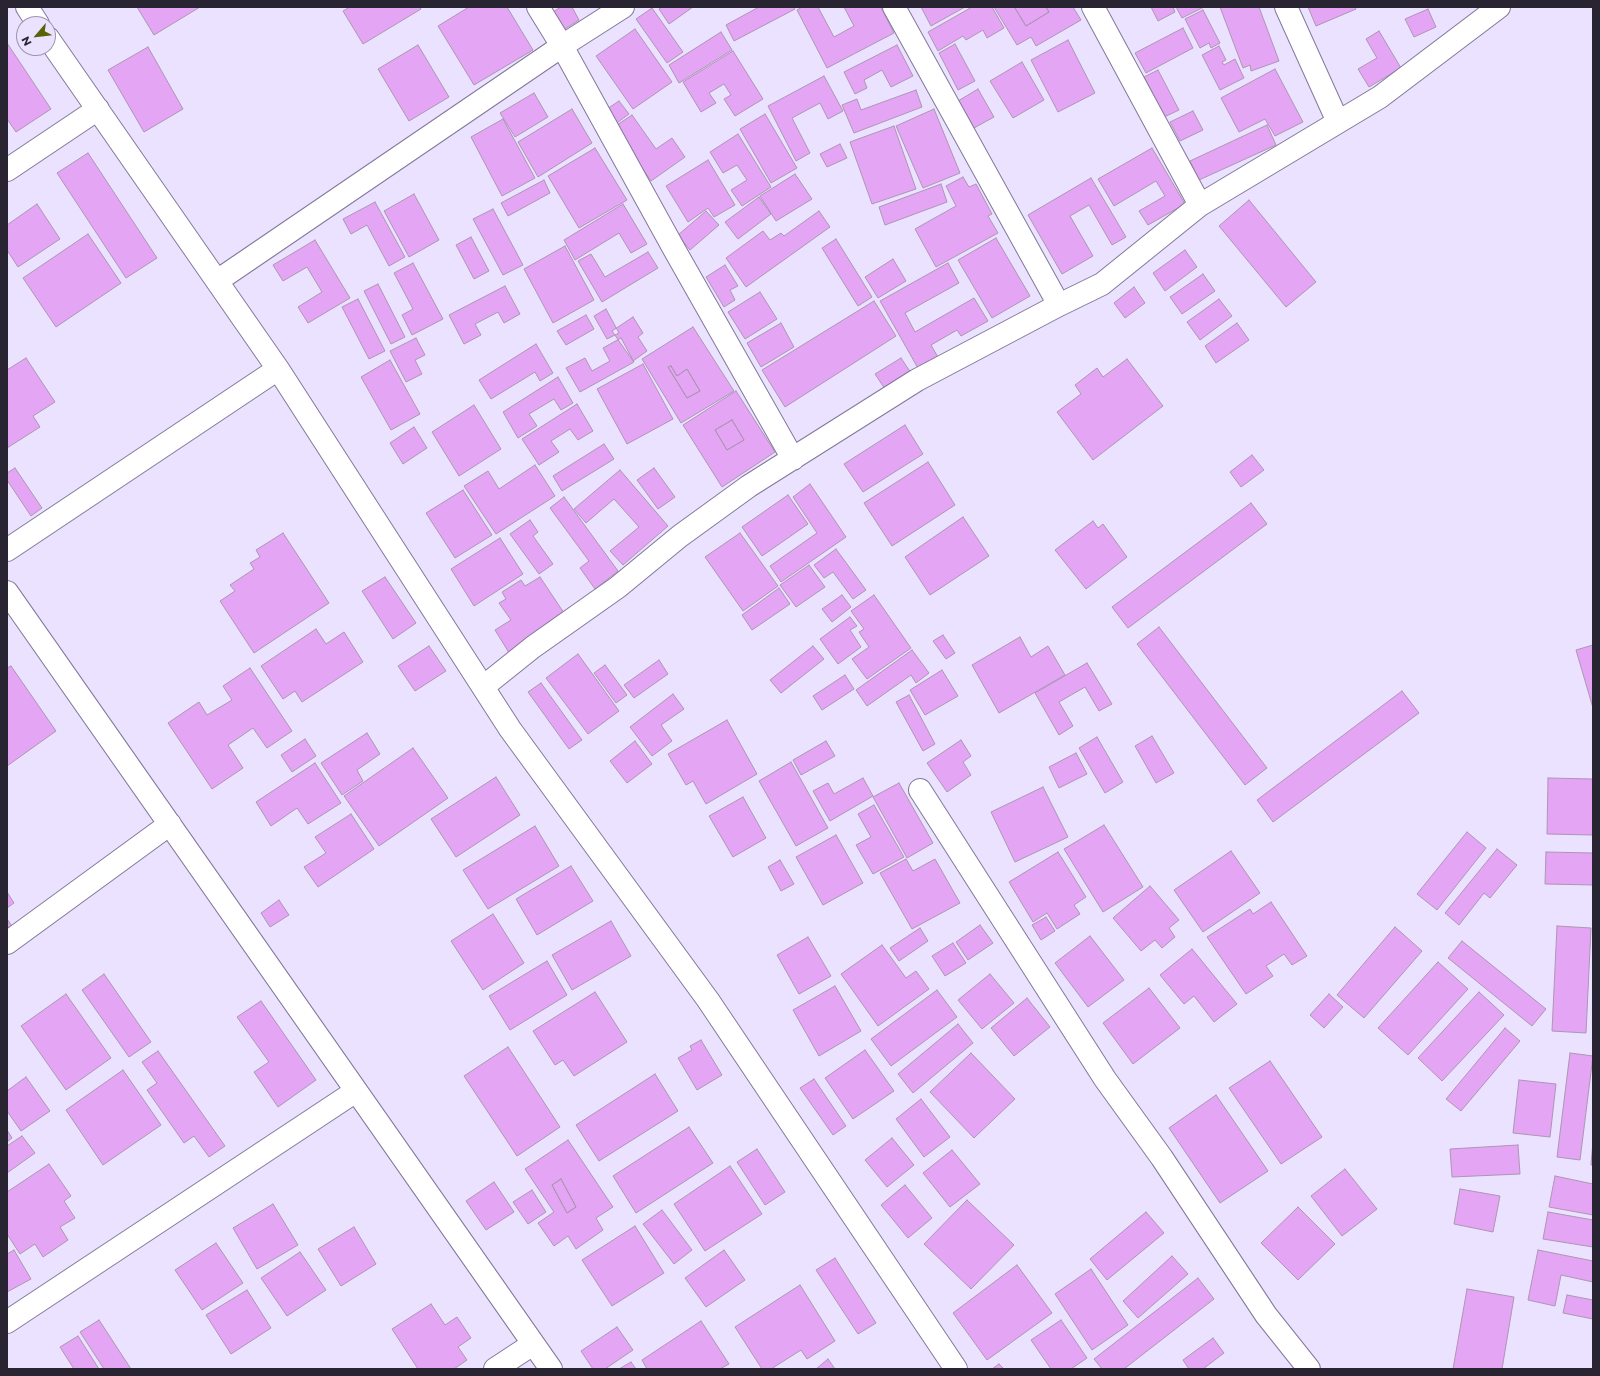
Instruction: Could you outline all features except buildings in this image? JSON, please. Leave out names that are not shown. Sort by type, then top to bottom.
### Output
[{"type":"street","points":[[26,7],[32,16]]},
{"type":"street","points":[[538,7],[562,46],[674,249],[793,459]]},
{"type":"street","points":[[217,281],[562,46],[623,7]]},
{"type":"street","points":[[894,7],[1059,305]]},
{"type":"street","points":[[1093,7],[1200,205]]},
{"type":"street","points":[[1286,7],[1338,122]]},
{"type":"street","points":[[483,688],[533,647],[618,587],[680,536],[749,486],[917,380],[1102,284],[1200,205],[1380,97],[1500,7]]},
{"type":"street","points":[[56,49],[278,369],[510,729],[708,1000],[956,1369]]},
{"type":"street","points":[[7,170],[98,109]]},
{"type":"street","points":[[7,550],[278,369]]},
{"type":"street","points":[[7,592],[551,1369]]},
{"type":"street","points":[[920,790],[1105,1079],[1162,1158],[1266,1315],[1309,1369]]},
{"type":"street","points":[[7,943],[170,824]]},
{"type":"street","points":[[7,1322],[356,1091]]},
{"type":"street","points":[[495,1369],[533,1344]]}]
